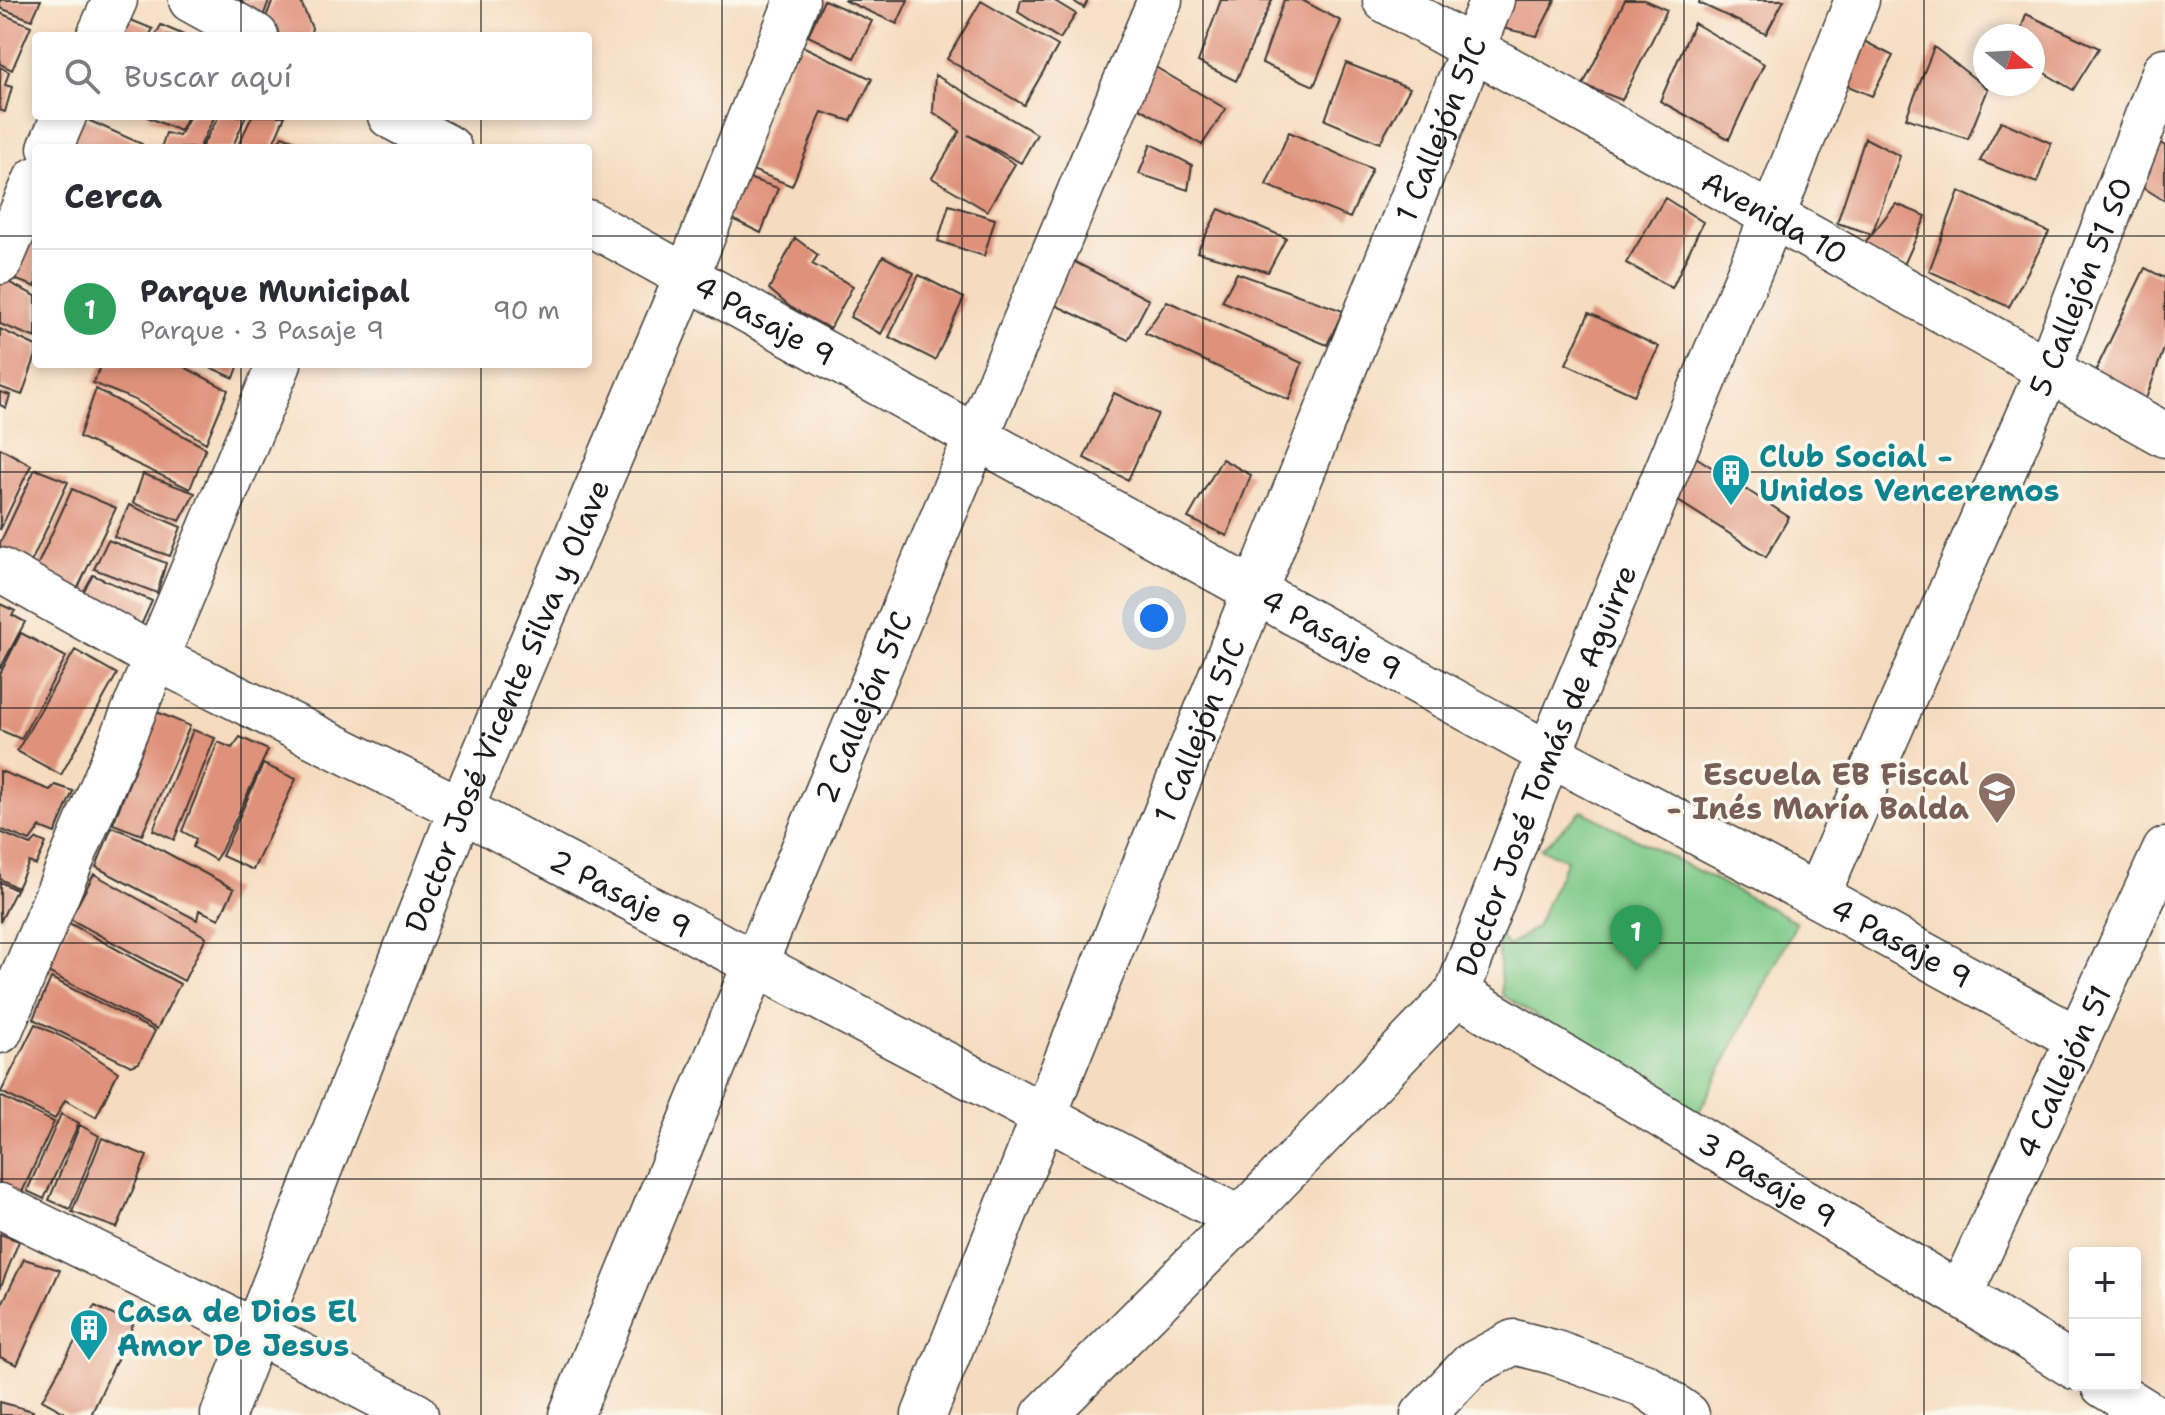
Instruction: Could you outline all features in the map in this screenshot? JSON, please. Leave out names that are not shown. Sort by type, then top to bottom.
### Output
[{"type":"street","points":[[101,32],[115,0]]},
{"type":"street","points":[[191,0],[249,32]]},
{"type":"street","name":"Doctor José Vicente Silva y Olave","points":[[223,1415],[461,809],[687,276],[797,0]]},
{"type":"street","name":"2 Callejón 51C","points":[[571,1415],[755,964],[1160,0]]},
{"type":"street","name":"Avenida 10","points":[[1385,0],[2165,435]]},
{"type":"street","name":"1 Callejón 51C","points":[[924,1415],[1492,0]]},
{"type":"street","name":"Doctor José Tomás de Aguirre","points":[[1044,1415],[1240,1219],[1457,993],[1549,754],[1773,215],[1857,0]]},
{"type":"street","name":"5 Callejón 51 SO","points":[[1817,896],[2048,370],[2165,70]]},
{"type":"street","points":[[52,144],[62,120]]},
{"type":"street","points":[[371,144],[380,120]]},
{"type":"street","points":[[397,120],[442,144]]},
{"type":"street","points":[[0,262],[32,188]]},
{"type":"street","name":"4 Pasaje 9","points":[[592,224],[1549,754],[2078,1039]]},
{"type":"street","points":[[0,1031],[277,368]]},
{"type":"street","name":"2 Pasaje 9","points":[[0,570],[156,658],[461,809],[1240,1219]]},
{"type":"street","name":"4 Callejón 51","points":[[1960,1295],[2165,850]]},
{"type":"street","name":"3 Pasaje 9","points":[[1457,993],[2069,1363]]},
{"type":"street","points":[[0,1206],[255,1331],[416,1415]]},
{"type":"street","points":[[1423,1415],[1471,1365],[1514,1342],[1553,1352],[1644,1385],[1687,1415]]},
{"type":"street","points":[[2113,1391],[2151,1415]]},
{"type":"green space","points":[[1582,811],[1797,922],[1697,1116],[1502,995],[1497,932],[1508,946],[1536,927],[1567,860],[1541,849]]},
{"type":"building","points":[[0,0],[41,0],[32,20],[0,8]]},
{"type":"building","points":[[217,0],[269,0],[263,17]]},
{"type":"building","points":[[273,0],[300,0],[312,28],[311,32],[268,32],[261,29]]},
{"type":"building","points":[[824,0],[872,21],[854,58],[808,36]]},
{"type":"building","points":[[844,0],[908,0],[897,24]]},
{"type":"building","points":[[1021,0],[1053,0],[1076,14],[1060,39],[1018,12]]},
{"type":"building","points":[[1072,0],[1088,0],[1084,8]]},
{"type":"building","points":[[1221,0],[1272,0],[1236,81],[1198,62]]},
{"type":"building","points":[[1284,0],[1302,0],[1341,21],[1314,86],[1262,63]]},
{"type":"building","points":[[1511,0],[1555,0],[1537,36],[1498,27]]},
{"type":"building","points":[[1625,0],[1644,0],[1667,10],[1622,100],[1583,85]]},
{"type":"building","points":[[1700,0],[1784,0],[1766,34],[1699,3]]},
{"type":"building","points":[[981,1],[1058,46],[1024,105],[947,59]]},
{"type":"building","points":[[0,13],[31,26],[12,70],[0,64]]},
{"type":"building","points":[[116,14],[153,29],[151,32],[108,32]]},
{"type":"building","points":[[2026,14],[2099,48],[2073,90],[2045,73],[2045,24],[2023,24]]},
{"type":"building","points":[[1694,23],[1764,64],[1729,139],[1660,101]]},
{"type":"building","points":[[161,25],[177,32],[157,32]]},
{"type":"building","points":[[1852,35],[1893,56],[1872,96],[1843,84]]},
{"type":"building","points":[[798,44],[872,79],[851,121],[822,112],[792,186],[752,170]]},
{"type":"building","points":[[1934,47],[1973,77],[1973,96],[1985,96],[1968,139],[1906,118]]},
{"type":"building","points":[[1346,63],[1410,88],[1380,143],[1325,120]]},
{"type":"building","points":[[1152,65],[1226,109],[1202,145],[1128,101]]},
{"type":"building","points":[[0,67],[9,72],[5,85],[12,87],[5,112],[0,110]]},
{"type":"building","points":[[935,75],[1037,134],[1021,163],[968,135],[1015,164],[987,211],[932,178],[960,131],[933,112]]},
{"type":"building","points":[[75,120],[88,120],[142,144],[53,144]]},
{"type":"building","points":[[154,120],[186,120],[180,131]]},
{"type":"building","points":[[188,120],[213,120],[201,144],[162,144],[166,133],[179,136]]},
{"type":"building","points":[[217,120],[244,120],[234,144],[203,144]]},
{"type":"building","points":[[250,120],[283,120],[273,144],[239,144]]},
{"type":"building","points":[[2001,121],[2051,143],[2037,183],[1980,161]]},
{"type":"building","points":[[1289,132],[1372,169],[1350,218],[1266,185]]},
{"type":"building","points":[[282,136],[303,144],[277,144]]},
{"type":"building","points":[[1865,138],[1900,156],[1872,234],[1837,223]]},
{"type":"building","points":[[2157,141],[2165,146],[2165,201],[2136,183]]},
{"type":"building","points":[[1151,144],[1192,165],[1188,190],[1139,174]]},
{"type":"building","points":[[745,177],[778,188],[761,233],[726,216]]},
{"type":"building","points":[[1959,191],[2049,232],[2009,307],[1929,271]]},
{"type":"building","points":[[1665,198],[1703,222],[1672,288],[1626,263]]},
{"type":"building","points":[[1896,204],[1926,216],[1904,265],[1860,248]]},
{"type":"building","points":[[949,205],[995,219],[984,256],[938,241]]},
{"type":"building","points":[[1219,209],[1286,238],[1268,272],[1197,252]]},
{"type":"building","points":[[19,229],[32,234],[32,286],[0,274]]},
{"type":"building","points":[[795,238],[818,255],[812,264],[853,286],[830,329],[790,307],[769,289]]},
{"type":"building","points":[[883,256],[914,273],[881,334],[850,317]]},
{"type":"building","points":[[1071,260],[1149,300],[1128,340],[1053,304]]},
{"type":"building","points":[[2145,268],[2165,278],[2165,346],[2144,404],[2090,382]]},
{"type":"building","points":[[1237,273],[1343,311],[1327,345],[1222,301]]},
{"type":"building","points":[[919,275],[964,298],[935,360],[889,337]]},
{"type":"building","points":[[0,278],[32,294],[32,336],[0,324]]},
{"type":"building","points":[[1167,301],[1302,363],[1289,400],[1145,333]]},
{"type":"building","points":[[1589,313],[1659,347],[1634,395],[1566,364]]},
{"type":"building","points":[[0,329],[32,344],[32,366],[22,395],[0,387]]},
{"type":"building","points":[[100,368],[187,368],[228,390],[206,443],[135,400],[93,383]]},
{"type":"building","points":[[212,368],[238,368],[234,378]]},
{"type":"building","points":[[96,389],[206,448],[190,489],[79,437]]},
{"type":"building","points":[[0,392],[10,395],[6,408],[0,405]]},
{"type":"building","points":[[1114,393],[1158,414],[1128,480],[1084,458]]},
{"type":"building","points":[[0,448],[31,465],[0,530]]},
{"type":"building","name":"Club Social - Unidos Venceremos","points":[[1691,454],[1789,517],[1766,557],[1672,497]]},
{"type":"building","points":[[1222,459],[1251,475],[1227,536],[1188,518]]},
{"type":"building","points":[[35,469],[68,482],[27,571],[0,557],[0,543]]},
{"type":"building","points":[[143,474],[195,493],[180,521],[133,503]]},
{"type":"building","points":[[72,489],[116,508],[74,596],[32,577]]},
{"type":"building","points":[[129,505],[181,527],[170,556],[114,537]]},
{"type":"building","points":[[108,540],[166,563],[157,593],[94,569]]},
{"type":"building","points":[[93,575],[152,601],[138,632],[79,599]]},
{"type":"building","points":[[0,604],[15,611],[12,615],[25,622],[0,669]]},
{"type":"building","points":[[21,633],[66,657],[21,739],[0,730],[0,674]]},
{"type":"building","points":[[75,650],[117,674],[61,775],[17,751]]},
{"type":"building","points":[[157,712],[190,726],[142,835],[113,824]]},
{"type":"building","points":[[193,730],[215,738],[174,840],[153,830]]},
{"type":"building","points":[[240,737],[268,750],[215,860],[193,847],[196,839],[182,831],[218,742],[232,748]]},
{"type":"building","points":[[263,764],[296,779],[253,870],[222,856]]},
{"type":"building","points":[[0,771],[50,790],[55,785],[73,791],[55,833],[40,827],[30,841],[0,829]]},
{"type":"building","points":[[112,827],[141,839],[234,889],[219,919],[199,910],[197,920],[96,867]]},
{"type":"building","points":[[0,832],[31,845],[37,839],[46,843],[36,865],[29,862],[17,888],[0,879]]},
{"type":"building","points":[[94,874],[206,937],[184,981],[70,919]]},
{"type":"building","points":[[0,882],[16,890],[0,922]]},
{"type":"building","points":[[69,923],[180,984],[157,1029],[44,970]]},
{"type":"building","points":[[51,978],[155,1031],[139,1063],[131,1066],[33,1019]]},
{"type":"building","points":[[35,1024],[71,1041],[118,1072],[96,1117],[65,1100],[55,1119],[1,1092]]},
{"type":"building","points":[[0,1096],[54,1122],[18,1201],[0,1191]]},
{"type":"building","points":[[61,1114],[79,1123],[44,1199],[27,1191]]},
{"type":"building","points":[[80,1125],[99,1136],[70,1209],[49,1200]]},
{"type":"building","points":[[102,1138],[147,1156],[117,1228],[72,1212]]},
{"type":"building","points":[[0,1234],[19,1241],[0,1289]]},
{"type":"building","points":[[24,1259],[60,1270],[17,1365],[0,1357],[0,1308]]},
{"type":"building","name":"Casa de Dios El Amor De Jesus","points":[[95,1306],[133,1325],[91,1415],[69,1415],[42,1400]]},
{"type":"building","points":[[0,1402],[33,1411],[30,1415],[0,1415]]},
{"type":"place","name":"Club Social - Unidos Venceremos","points":[[1731,507]]},
{"type":"place","name":"Escuela EB Fiscal - Inés María Balda","points":[[1997,825]]},
{"type":"place","name":"Parque Municipal","points":[[1636,971]]},
{"type":"place","name":"Casa de Dios El Amor De Jesus","points":[[89,1362]]}]
